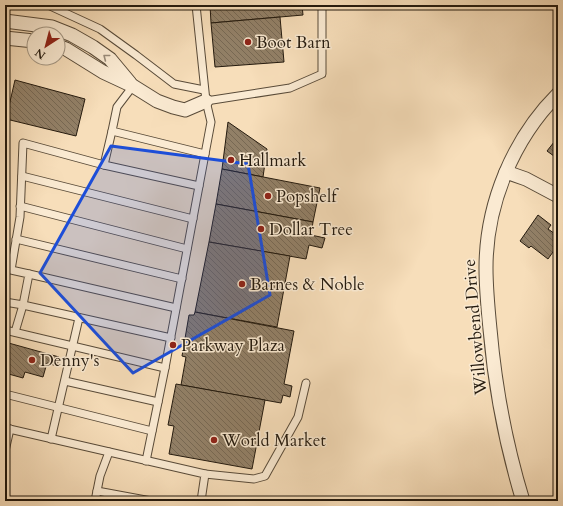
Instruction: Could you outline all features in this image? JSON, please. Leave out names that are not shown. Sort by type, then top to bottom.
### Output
[{"type":"street","points":[[5,21],[52,27],[72,36],[93,47],[110,59],[133,86]]},
{"type":"street","points":[[5,38],[26,40]]},
{"type":"street","points":[[66,49],[103,72],[133,86],[157,101],[185,110],[205,95]]},
{"type":"street","name":"Willowbend Drive","points":[[523,501],[507,440],[498,394],[491,346],[486,268],[490,224],[496,198],[506,172],[523,136],[541,112],[558,94]]},
{"type":"street","points":[[506,172],[526,179],[558,196]]},
{"type":"lane","points":[[48,5],[100,29],[174,84],[205,95],[290,88],[322,74],[322,5]]},
{"type":"lane","points":[[146,460],[171,338],[211,122],[205,95],[196,5]]},
{"type":"lane","points":[[104,165],[117,107],[133,86]]},
{"type":"lane","points":[[112,131],[205,154]]},
{"type":"lane","points":[[176,308],[11,270],[20,206],[23,143],[104,165],[199,186]]},
{"type":"lane","points":[[22,176],[193,219]]},
{"type":"lane","points":[[20,206],[187,249]]},
{"type":"lane","points":[[16,239],[182,279]]},
{"type":"lane","points":[[15,332],[23,305],[29,274]]},
{"type":"lane","points":[[5,302],[171,338]]},
{"type":"lane","points":[[51,439],[79,318]]},
{"type":"lane","points":[[5,330],[165,368]]},
{"type":"lane","points":[[65,381],[158,402]]},
{"type":"lane","points":[[5,451],[7,428],[205,474],[254,479],[264,476],[298,416],[306,383]]},
{"type":"lane","points":[[5,394],[152,431]]},
{"type":"lane","points":[[95,501],[100,476],[109,452]]},
{"type":"lane","points":[[201,501],[205,474]]},
{"type":"lane","points":[[97,491],[151,501]]},
{"type":"highlighted area","points":[[111,146],[248,164],[270,295],[133,373],[40,273]]},
{"type":"building","points":[[210,5],[302,5],[303,15],[211,23]]},
{"type":"building","name":"Boot Barn","points":[[280,17],[284,62],[215,67],[211,23]]},
{"type":"building","points":[[15,80],[85,99],[76,136],[6,119]]},
{"type":"building","points":[[228,122],[267,149],[263,177],[222,169]]},
{"type":"building","points":[[558,137],[558,159],[547,151]]},
{"type":"building","name":"Popshelf","points":[[222,169],[320,188],[313,222],[216,204]]},
{"type":"building","name":"Dollar Tree","points":[[216,204],[313,222],[311,235],[325,238],[322,248],[309,245],[306,259],[209,242]]},
{"type":"building","points":[[538,215],[551,225],[548,229],[558,236],[558,245],[548,259],[531,246],[529,248],[520,241]]},
{"type":"building","name":"Barnes & Noble","points":[[209,242],[290,256],[277,327],[195,312]]},
{"type":"building","points":[[195,312],[294,331],[284,384],[292,386],[290,397],[283,395],[281,403],[181,385],[186,357],[182,356],[189,315],[194,315]]},
{"type":"building","name":"Denny's","points":[[5,342],[59,357],[57,366],[47,363],[43,377],[25,372],[23,378],[5,373]]},
{"type":"building","name":"World Market","points":[[176,384],[265,400],[252,469],[169,454],[174,426],[168,425]]},
{"type":"place","name":"Boot Barn","points":[[248,42]]},
{"type":"place","name":"Hallmark","points":[[231,160]]},
{"type":"place","name":"Popshelf","points":[[268,196]]},
{"type":"place","name":"Dollar Tree","points":[[261,229]]},
{"type":"place","name":"Barnes & Noble","points":[[242,284]]},
{"type":"place","name":"Parkway Plaza","points":[[173,345]]},
{"type":"place","name":"Denny's","points":[[32,360]]},
{"type":"place","name":"World Market","points":[[214,440]]}]
